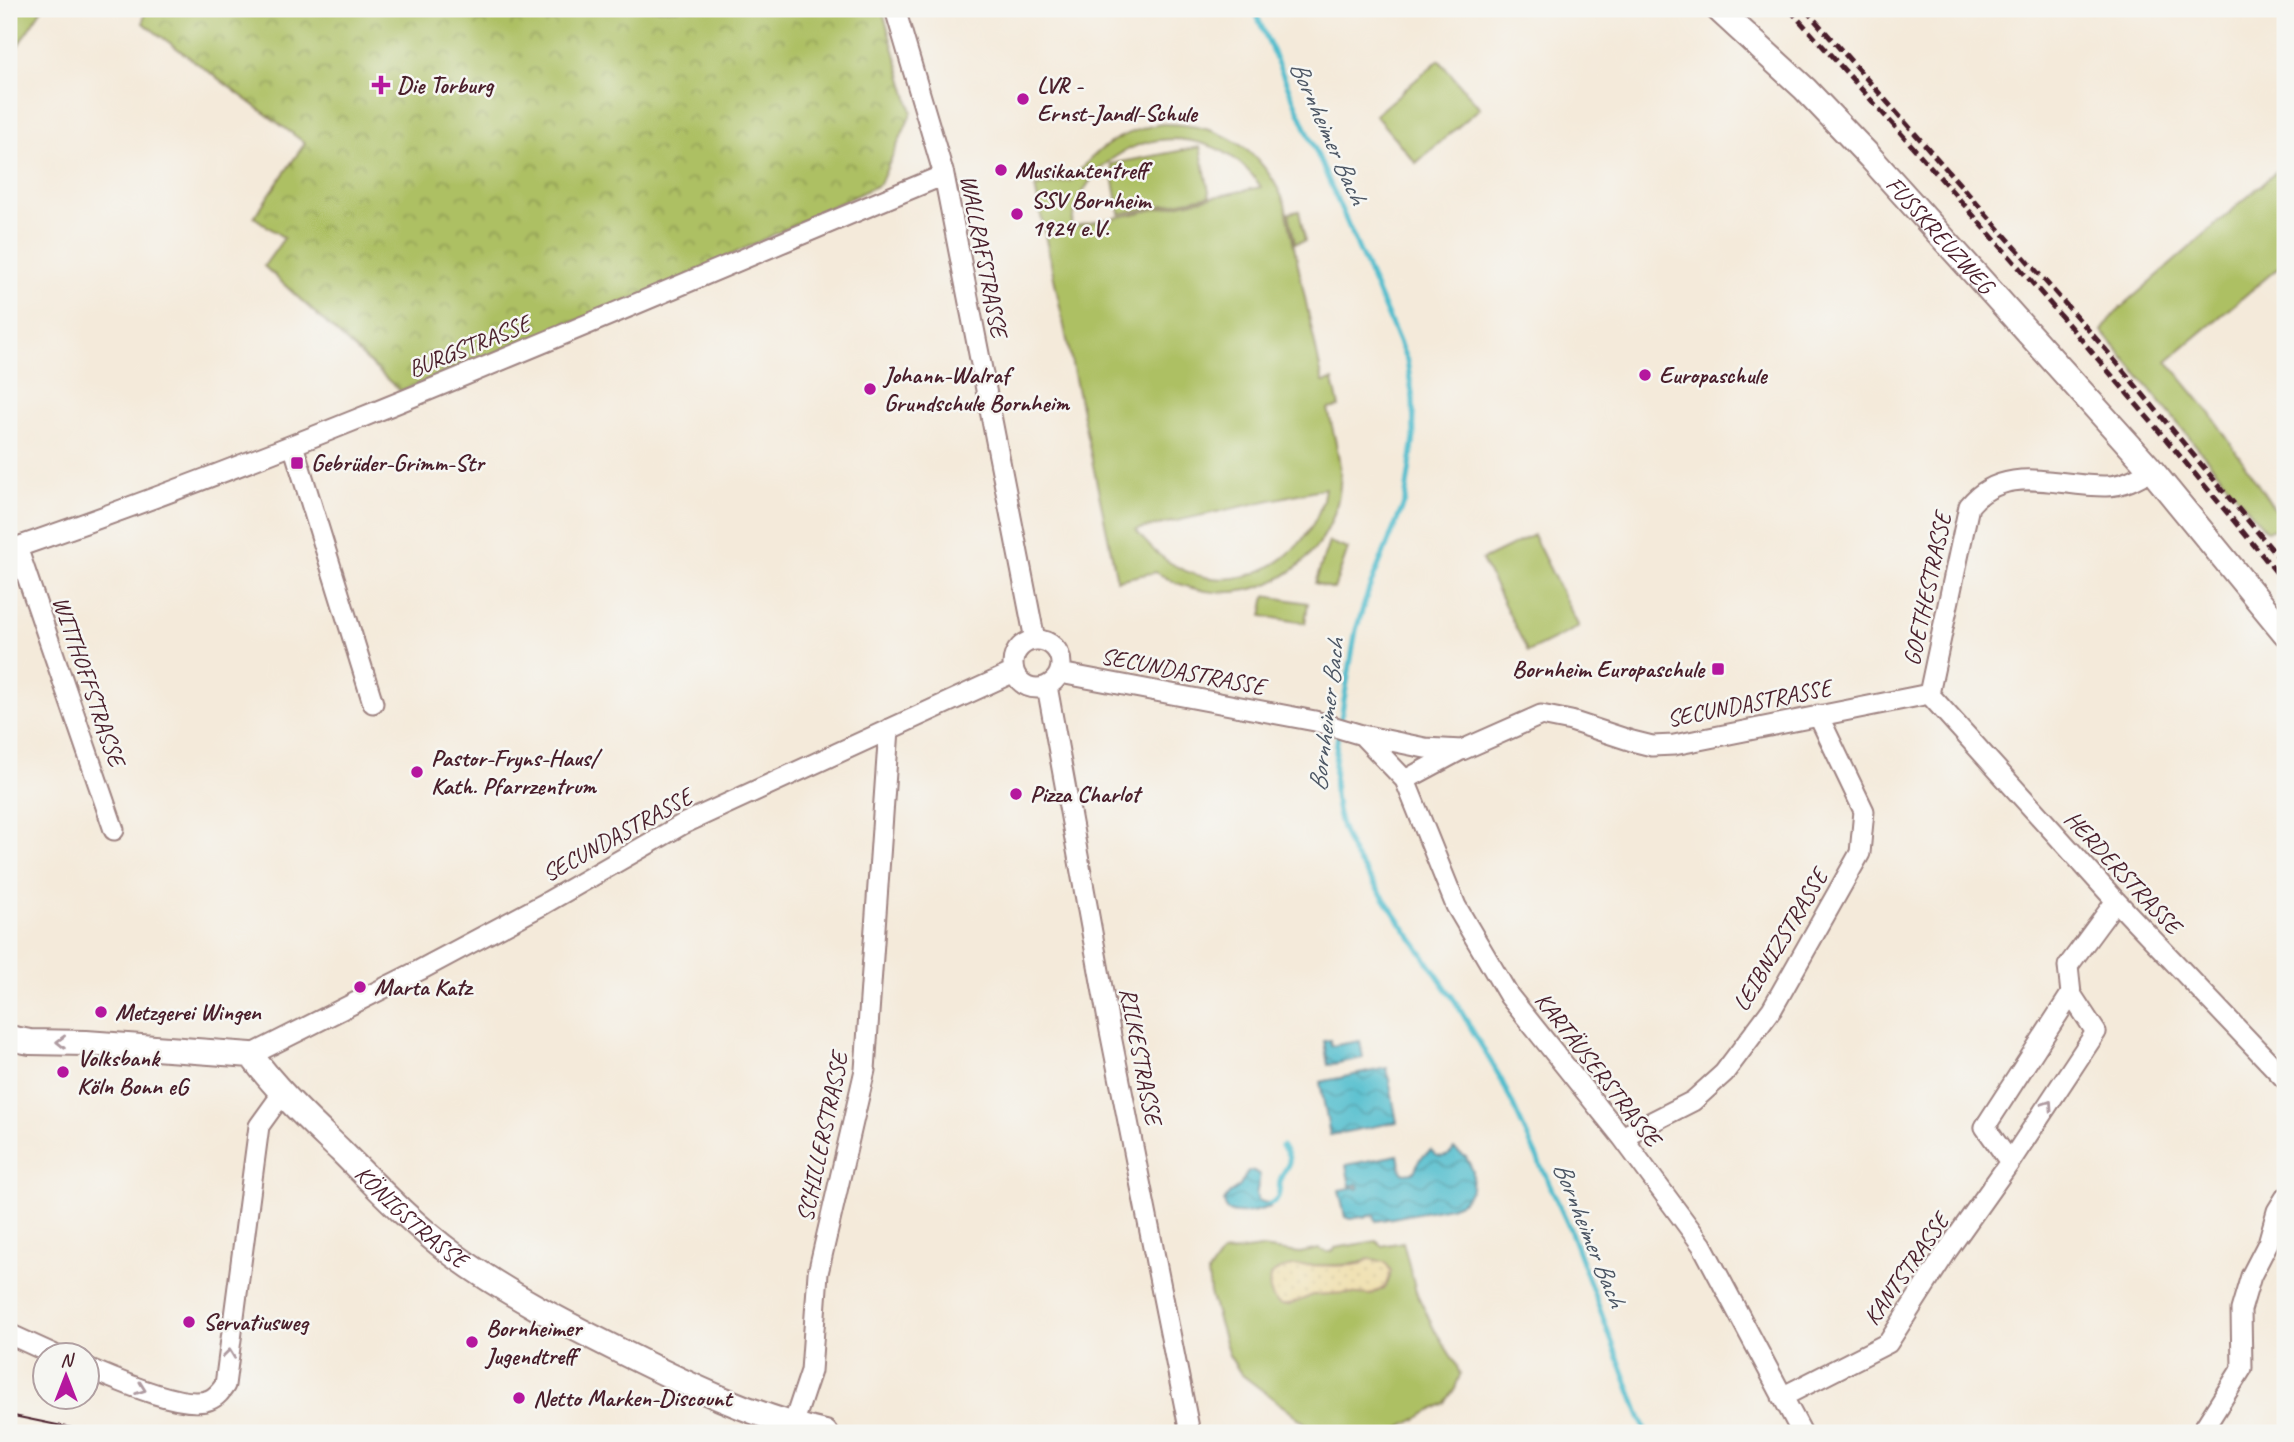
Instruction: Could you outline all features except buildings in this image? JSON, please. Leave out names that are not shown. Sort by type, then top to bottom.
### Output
[{"type":"street","name":"WALLRAFSTRASSE","points":[[895,9],[944,175],[1035,640]]},
{"type":"street","name":"FUSSKREUZWEG","points":[[1718,9],[1805,89],[1861,148],[2151,470],[2285,633]]},
{"type":"street","name":"BURGSTRASSE","points":[[13,549],[293,445],[944,175]]},
{"type":"street","points":[[293,445],[373,703]]},
{"type":"street","name":"GOETHESTRASSE","points":[[1929,694],[1969,506],[1977,496],[1997,484],[2026,479],[2107,486],[2129,482],[2151,470]]},
{"type":"street","name":"WITTHOFFSTRASSE","points":[[13,549],[114,830]]},
{"type":"street","points":[[1014,672],[1014,657],[1017,651],[1027,642],[1035,640],[1050,644],[1056,649],[1062,665],[1053,680]]},
{"type":"street","name":"SECUNDASTRASSE","points":[[251,1055],[518,918],[683,824],[1014,672],[1018,679],[1031,688],[1053,680],[1324,723],[1425,748],[1462,750]]},
{"type":"street","name":"RILKESTRASSE","points":[[1053,680],[1110,1031],[1190,1433]]},
{"type":"street","name":"SECUNDASTRASSE","points":[[1405,780],[1462,750],[1541,715],[1652,746],[1674,745],[1929,694]]},
{"type":"street","name":"HERDERSTRASSE","points":[[1929,694],[2116,901],[2285,1079]]},
{"type":"street","name":"LEIBNIZSTRASSE","points":[[1622,1138],[1693,1101],[1724,1073],[1772,1009],[1860,853],[1864,811],[1818,715]]},
{"type":"street","name":"SCHILLERSTRASSE","points":[[787,1429],[796,1416],[811,1371],[818,1273],[865,1070],[889,729]]},
{"type":"street","name":"KARTÄUSERSTRASSE","points":[[1360,734],[1405,780],[1456,905],[1502,985],[1702,1245],[1802,1433]]},
{"type":"street","points":[[2010,1162],[1985,1127],[2071,994],[2068,966],[2116,901]]},
{"type":"street","name":"KANTSTRASSE","points":[[1782,1397],[1888,1343],[1947,1251],[2096,1032],[2071,994]]},
{"type":"street","points":[[9,1038],[30,1042],[251,1055]]},
{"type":"street","name":"KÖNIGSTRASSE","points":[[251,1055],[282,1094],[399,1208],[453,1254],[494,1282],[585,1334],[787,1429],[825,1433]]},
{"type":"street","points":[[102,1373],[154,1393],[195,1403],[210,1400],[225,1385],[259,1126],[282,1094]]},
{"type":"street","points":[[2201,1433],[2242,1368],[2241,1310],[2251,1276],[2268,1243],[2277,1211],[2285,1198]]},
{"type":"street","points":[[9,1334],[32,1344]]},
{"type":"green space","points":[[9,9],[42,9],[9,59]]},
{"type":"green space","points":[[145,9],[882,9],[912,112],[880,184],[672,283],[400,391],[264,266],[284,238],[254,217],[305,143],[143,23]]},
{"type":"green space","points":[[1439,60],[1480,108],[1416,163],[1375,115]]},
{"type":"green space","points":[[1161,124],[1183,125],[1221,134],[1251,154],[1276,184],[1285,204],[1323,382],[1333,380],[1339,407],[1328,409],[1340,473],[1339,494],[1330,524],[1314,550],[1294,569],[1269,583],[1242,591],[1213,592],[1184,586],[1156,572],[1117,580],[1035,187],[1073,180],[1100,150],[1122,136]],"holes":[[[1175,139],[1201,143],[1224,152],[1244,167],[1261,187],[1071,227],[1084,191],[1106,164],[1138,145]],[[1325,488],[1320,508],[1299,544],[1284,558],[1247,576],[1226,579],[1205,577],[1184,570],[1158,553],[1136,530]]]},
{"type":"green space","points":[[1200,147],[1210,196],[1120,214],[1111,164]]},
{"type":"green space","points":[[2285,164],[2285,262],[2167,361],[2211,414],[2285,525],[2285,528],[2266,531],[2102,331],[2116,312]]},
{"type":"green space","points":[[1299,211],[1305,241],[1295,243],[1289,213]]},
{"type":"green space","points":[[1533,535],[1579,627],[1528,652],[1482,560]]},
{"type":"green space","points":[[1329,542],[1348,549],[1334,589],[1315,583]]},
{"type":"green space","points":[[1266,596],[1308,603],[1305,623],[1262,616]]},
{"type":"green space","points":[[1376,1241],[1382,1246],[1403,1242],[1416,1292],[1460,1375],[1445,1403],[1391,1433],[1318,1433],[1241,1374],[1229,1355],[1210,1293],[1208,1273],[1222,1253],[1261,1248],[1300,1253],[1319,1249],[1328,1252],[1335,1248]],"holes":[[[1377,1260],[1390,1276],[1385,1287],[1374,1293],[1320,1293],[1289,1305],[1271,1294],[1270,1276],[1281,1270]]]},
{"type":"sand","points":[[1369,1259],[1385,1262],[1391,1271],[1385,1287],[1370,1295],[1313,1295],[1289,1305],[1281,1305],[1274,1300],[1271,1293],[1270,1276],[1277,1270],[1299,1265],[1361,1264]]},
{"type":"water","points":[[1330,1040],[1331,1046],[1360,1041],[1363,1058],[1328,1065],[1324,1041]]},
{"type":"water","points":[[1387,1068],[1397,1122],[1330,1135],[1320,1082]]},
{"type":"water","points":[[1454,1149],[1466,1157],[1473,1171],[1472,1189],[1462,1202],[1450,1207],[1376,1221],[1374,1215],[1350,1219],[1345,1217],[1339,1190],[1359,1187],[1357,1184],[1350,1186],[1346,1165],[1398,1155],[1401,1171],[1414,1172],[1420,1159],[1431,1150],[1442,1157],[1449,1155]]},
{"type":"water","points":[[1248,1171],[1259,1174],[1256,1192],[1258,1199],[1269,1203],[1270,1207],[1242,1213],[1226,1210],[1224,1201],[1240,1186]]},
{"type":"waterway","name":"Bornheimer Bach","points":[[1254,9],[1407,361],[1413,399],[1414,437],[1405,501],[1369,589],[1356,630],[1340,724]]},
{"type":"waterway","name":"Bornheimer Bach","points":[[1338,733],[1335,796],[1346,840],[1455,1001],[1501,1079],[1569,1227],[1646,1433]]},
{"type":"waterway","points":[[1269,1204],[1278,1197],[1280,1181],[1289,1161],[1282,1146]]},
{"type":"tram line","points":[[9,1415],[96,1433]]},
{"type":"railway","points":[[1789,9],[2041,293],[2285,583]]},
{"type":"railway","points":[[1805,9],[2106,350],[2285,565]]},
{"type":"place","name":"Die Torburg","points":[[381,85]]},
{"type":"place","name":"LVR - Ernst-Jandl-Schule","points":[[1023,99]]},
{"type":"place","name":"Musikantentreff","points":[[1001,170]]},
{"type":"place","name":"SSV Bornheim 1924 e.V.","points":[[1017,214]]},
{"type":"place","name":"Europaschule","points":[[1645,375]]},
{"type":"place","name":"Johann-Walraf Grundschule Bornheim","points":[[870,389]]},
{"type":"place","name":"Gebrüder-Grimm-Str","points":[[297,463]]},
{"type":"place","name":"Bornheim Europaschule","points":[[1718,669]]},
{"type":"place","name":"Pastor-Fryns-Haus/ Kath. Pfarrzentrum","points":[[417,772]]},
{"type":"place","name":"Pizza Charlot","points":[[1016,794]]},
{"type":"place","name":"Marta Katz","points":[[360,987]]},
{"type":"place","name":"Metzgerei Wingen","points":[[101,1012]]},
{"type":"place","name":"Volksbank Köln Bonn eG","points":[[63,1072]]},
{"type":"place","name":"Servatiusweg","points":[[189,1322]]},
{"type":"place","name":"Bornheimer Jugendtreff","points":[[472,1342]]},
{"type":"place","name":"Netto Marken-Discount","points":[[519,1398]]}]
